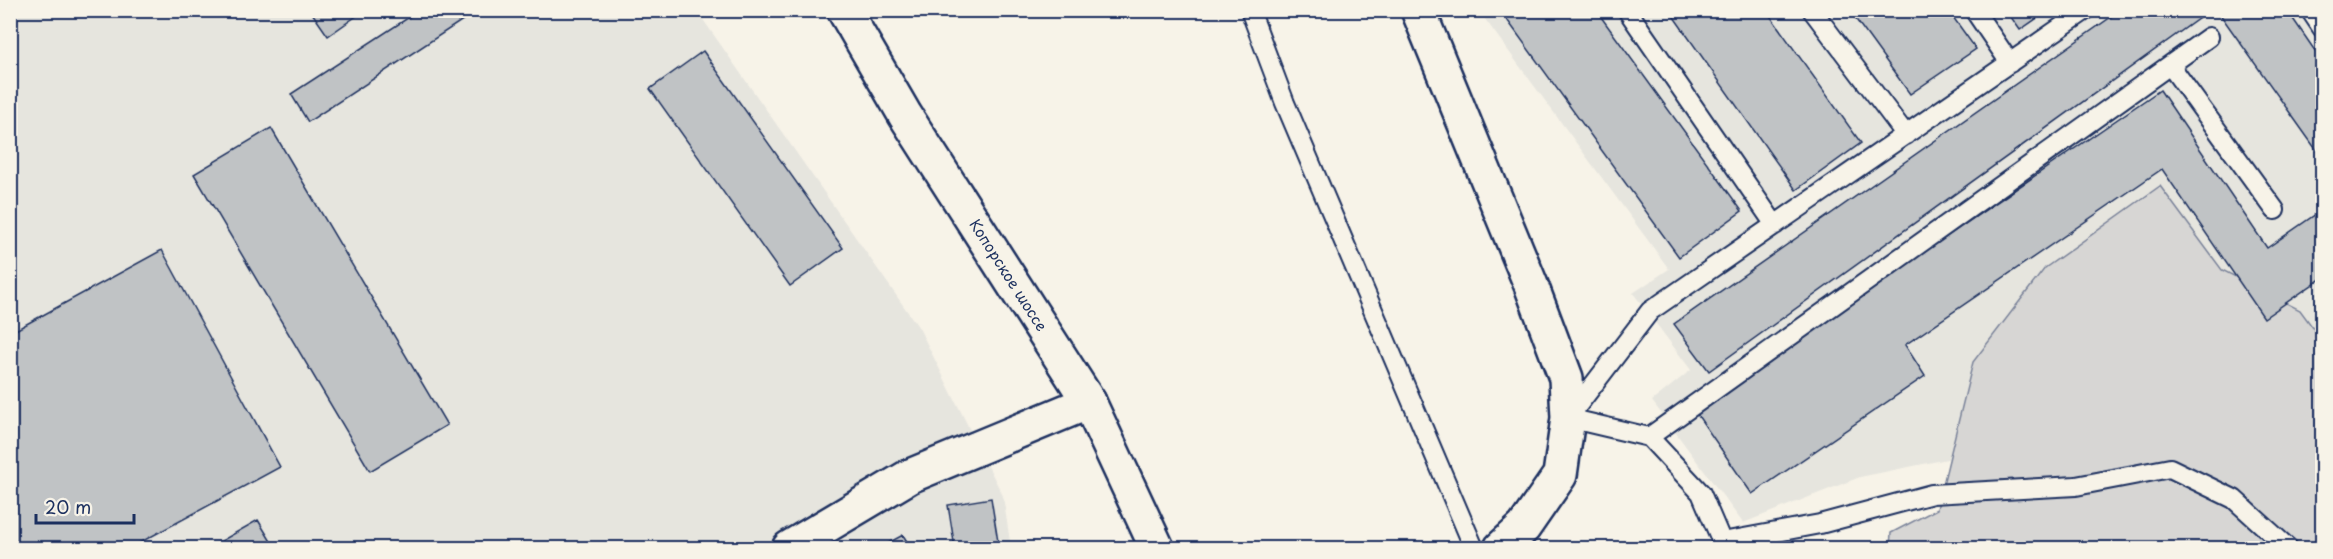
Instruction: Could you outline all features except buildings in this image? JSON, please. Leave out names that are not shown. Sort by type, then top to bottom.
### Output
[{"type":"street","name":"Копорское шоссе","points":[[844,10],[905,115],[1089,402],[1158,549]]},
{"type":"street","points":[[1418,10],[1531,285],[1566,378],[1568,418],[1560,475],[1524,527],[1501,549]]},
{"type":"street","points":[[789,549],[910,476],[1089,402]]},
{"type":"lane","points":[[1250,10],[1285,103],[1474,549]]},
{"type":"lane","points":[[1627,10],[1775,225]]},
{"type":"lane","points":[[1812,10],[1906,135]]},
{"type":"lane","points":[[1974,10],[2010,63]]},
{"type":"lane","points":[[2086,10],[1650,311],[1568,418],[1649,437],[1701,493],[1723,545],[1820,524],[1932,494],[2076,486],[2170,468],[2234,500],[2288,549]]},
{"type":"lane","points":[[2310,10],[2322,28]]},
{"type":"lane","points":[[1649,437],[2209,37]]},
{"type":"lane","points":[[2170,65],[2275,210]]},
{"type":"shaded area","points":[[10,11],[697,11],[919,328],[1003,496],[1011,548],[11,548]]},
{"type":"shaded area","points":[[1479,11],[2322,11],[2322,484],[2156,416],[1860,477],[1743,523],[1652,401],[1691,370],[1633,293],[1669,269]]},
{"type":"shaded area","points":[[2160,186],[2222,270],[2300,310],[2322,340],[2322,548],[1890,548],[1891,533],[1937,509],[1973,362],[2045,268]]}]
